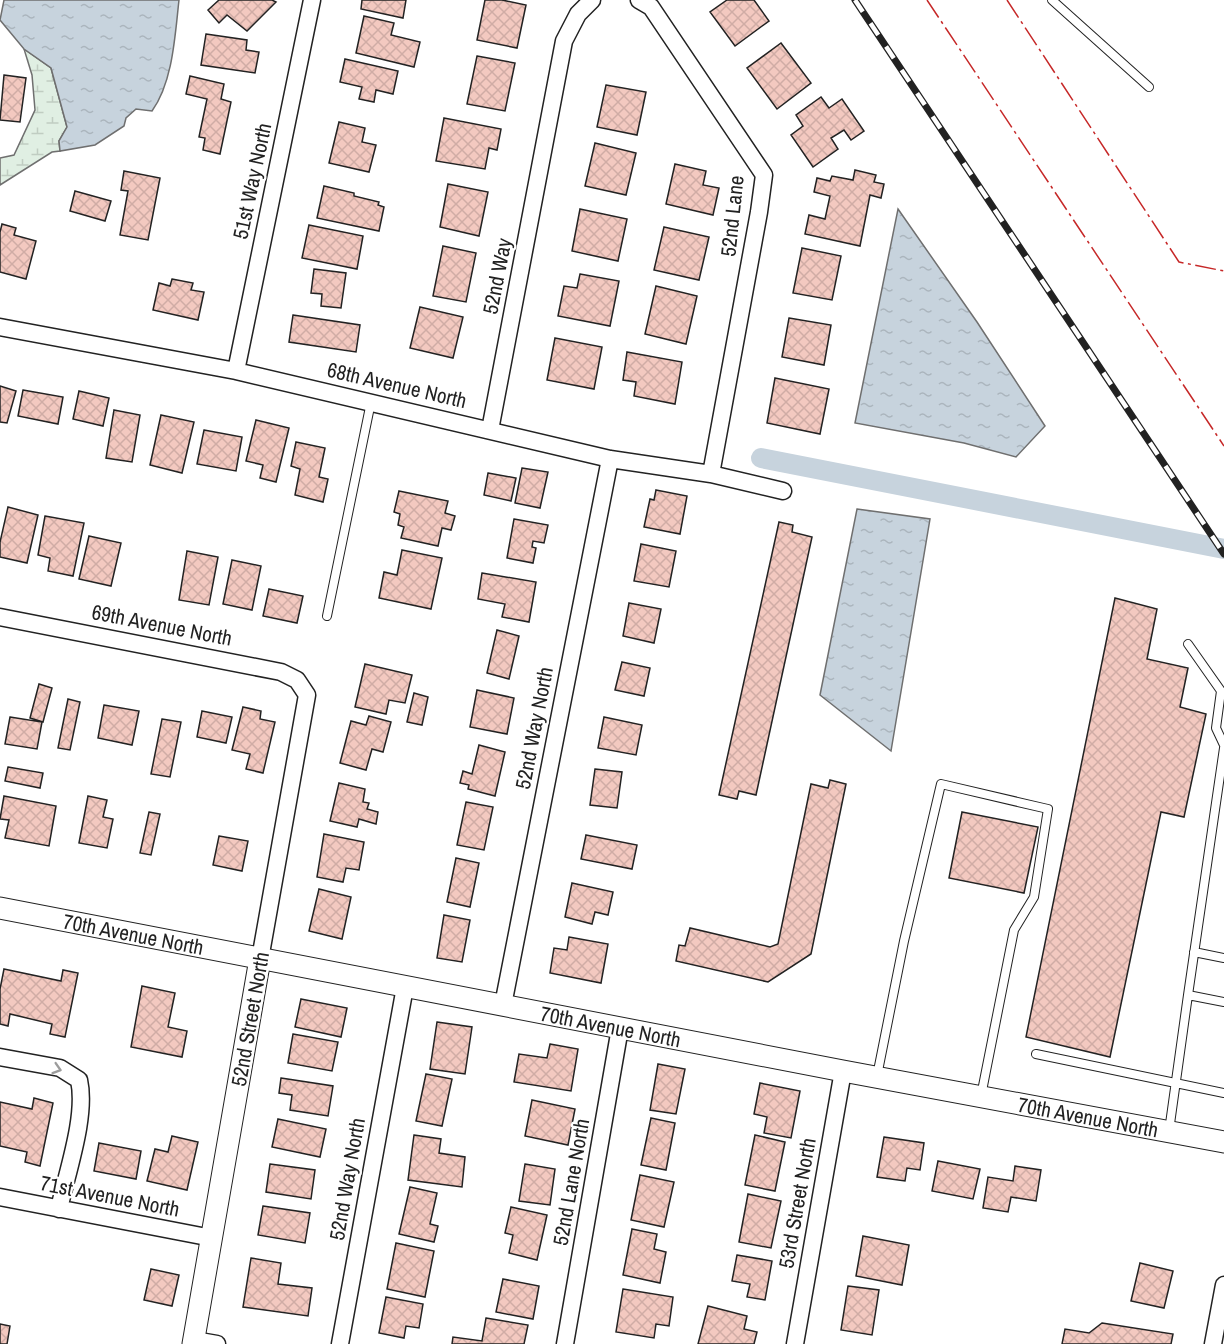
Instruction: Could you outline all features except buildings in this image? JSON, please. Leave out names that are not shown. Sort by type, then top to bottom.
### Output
[{"type":"street","name":"51st Way North","points":[[236,371],[312,0]]},
{"type":"street","name":"52nd Way","points":[[490,430],[564,41],[578,14],[592,0]]},
{"type":"street","name":"52nd Lane","points":[[639,0],[651,7],[764,175],[711,474]]},
{"type":"street","name":"68th Avenue North","points":[[0,327],[236,371],[610,459],[711,474],[783,491]]},
{"type":"street","name":"52nd Way North","points":[[503,1005],[610,459]]},
{"type":"street","name":"69th Avenue North","points":[[0,617],[281,672],[297,680],[306,695]]},
{"type":"street","name":"52nd Street North","points":[[194,1342],[306,695]]},
{"type":"street","name":"70th Avenue North","points":[[0,908],[843,1071],[1224,1142]]},
{"type":"street","name":"52nd Way North","points":[[340,1344],[405,987]]},
{"type":"street","name":"52nd Lane North","points":[[566,1344],[620,1028]]},
{"type":"street","points":[[0,1057],[60,1068],[79,1080],[82,1091],[81,1109],[59,1209]]},
{"type":"street","name":"53rd Street North","points":[[795,1344],[843,1071]]},
{"type":"street","name":"71st Avenue North","points":[[0,1197],[212,1238]]},
{"type":"street","points":[[1213,1344],[1224,1285]]},
{"type":"street","points":[[194,1342],[217,1344]]},
{"type":"lane","points":[[1052,0],[1149,87]]},
{"type":"lane","points":[[327,616],[371,402]]},
{"type":"lane","points":[[1169,1132],[1224,746],[1216,728],[1221,691],[1188,644]]},
{"type":"lane","points":[[877,1077],[904,941],[940,784],[1048,809],[1034,897],[1014,930],[981,1097]]},
{"type":"lane","points":[[1194,952],[1224,958]]},
{"type":"lane","points":[[1188,995],[1224,1002]]},
{"type":"lane","points":[[1035,1054],[1224,1093]]},
{"type":"green space","points":[[24,49],[51,68],[67,127],[59,141],[60,151],[52,152],[0,185],[0,158],[14,155],[35,110],[32,75]]},
{"type":"water","points":[[4,0],[179,0],[169,72],[165,86],[152,111],[136,109],[126,118],[124,126],[95,145],[60,151],[59,141],[67,127],[51,68],[24,49],[0,20]]},
{"type":"water","points":[[898,209],[977,322],[1045,426],[1016,457],[964,443],[855,423]]},
{"type":"water","points":[[857,509],[930,519],[891,751],[820,695]]},
{"type":"waterway","points":[[761,458],[1224,549]]},
{"type":"railway","points":[[855,0],[1224,554]]},
{"type":"power","points":[[927,0],[1224,446]]},
{"type":"power","points":[[1007,0],[1179,262],[1224,271]]}]
